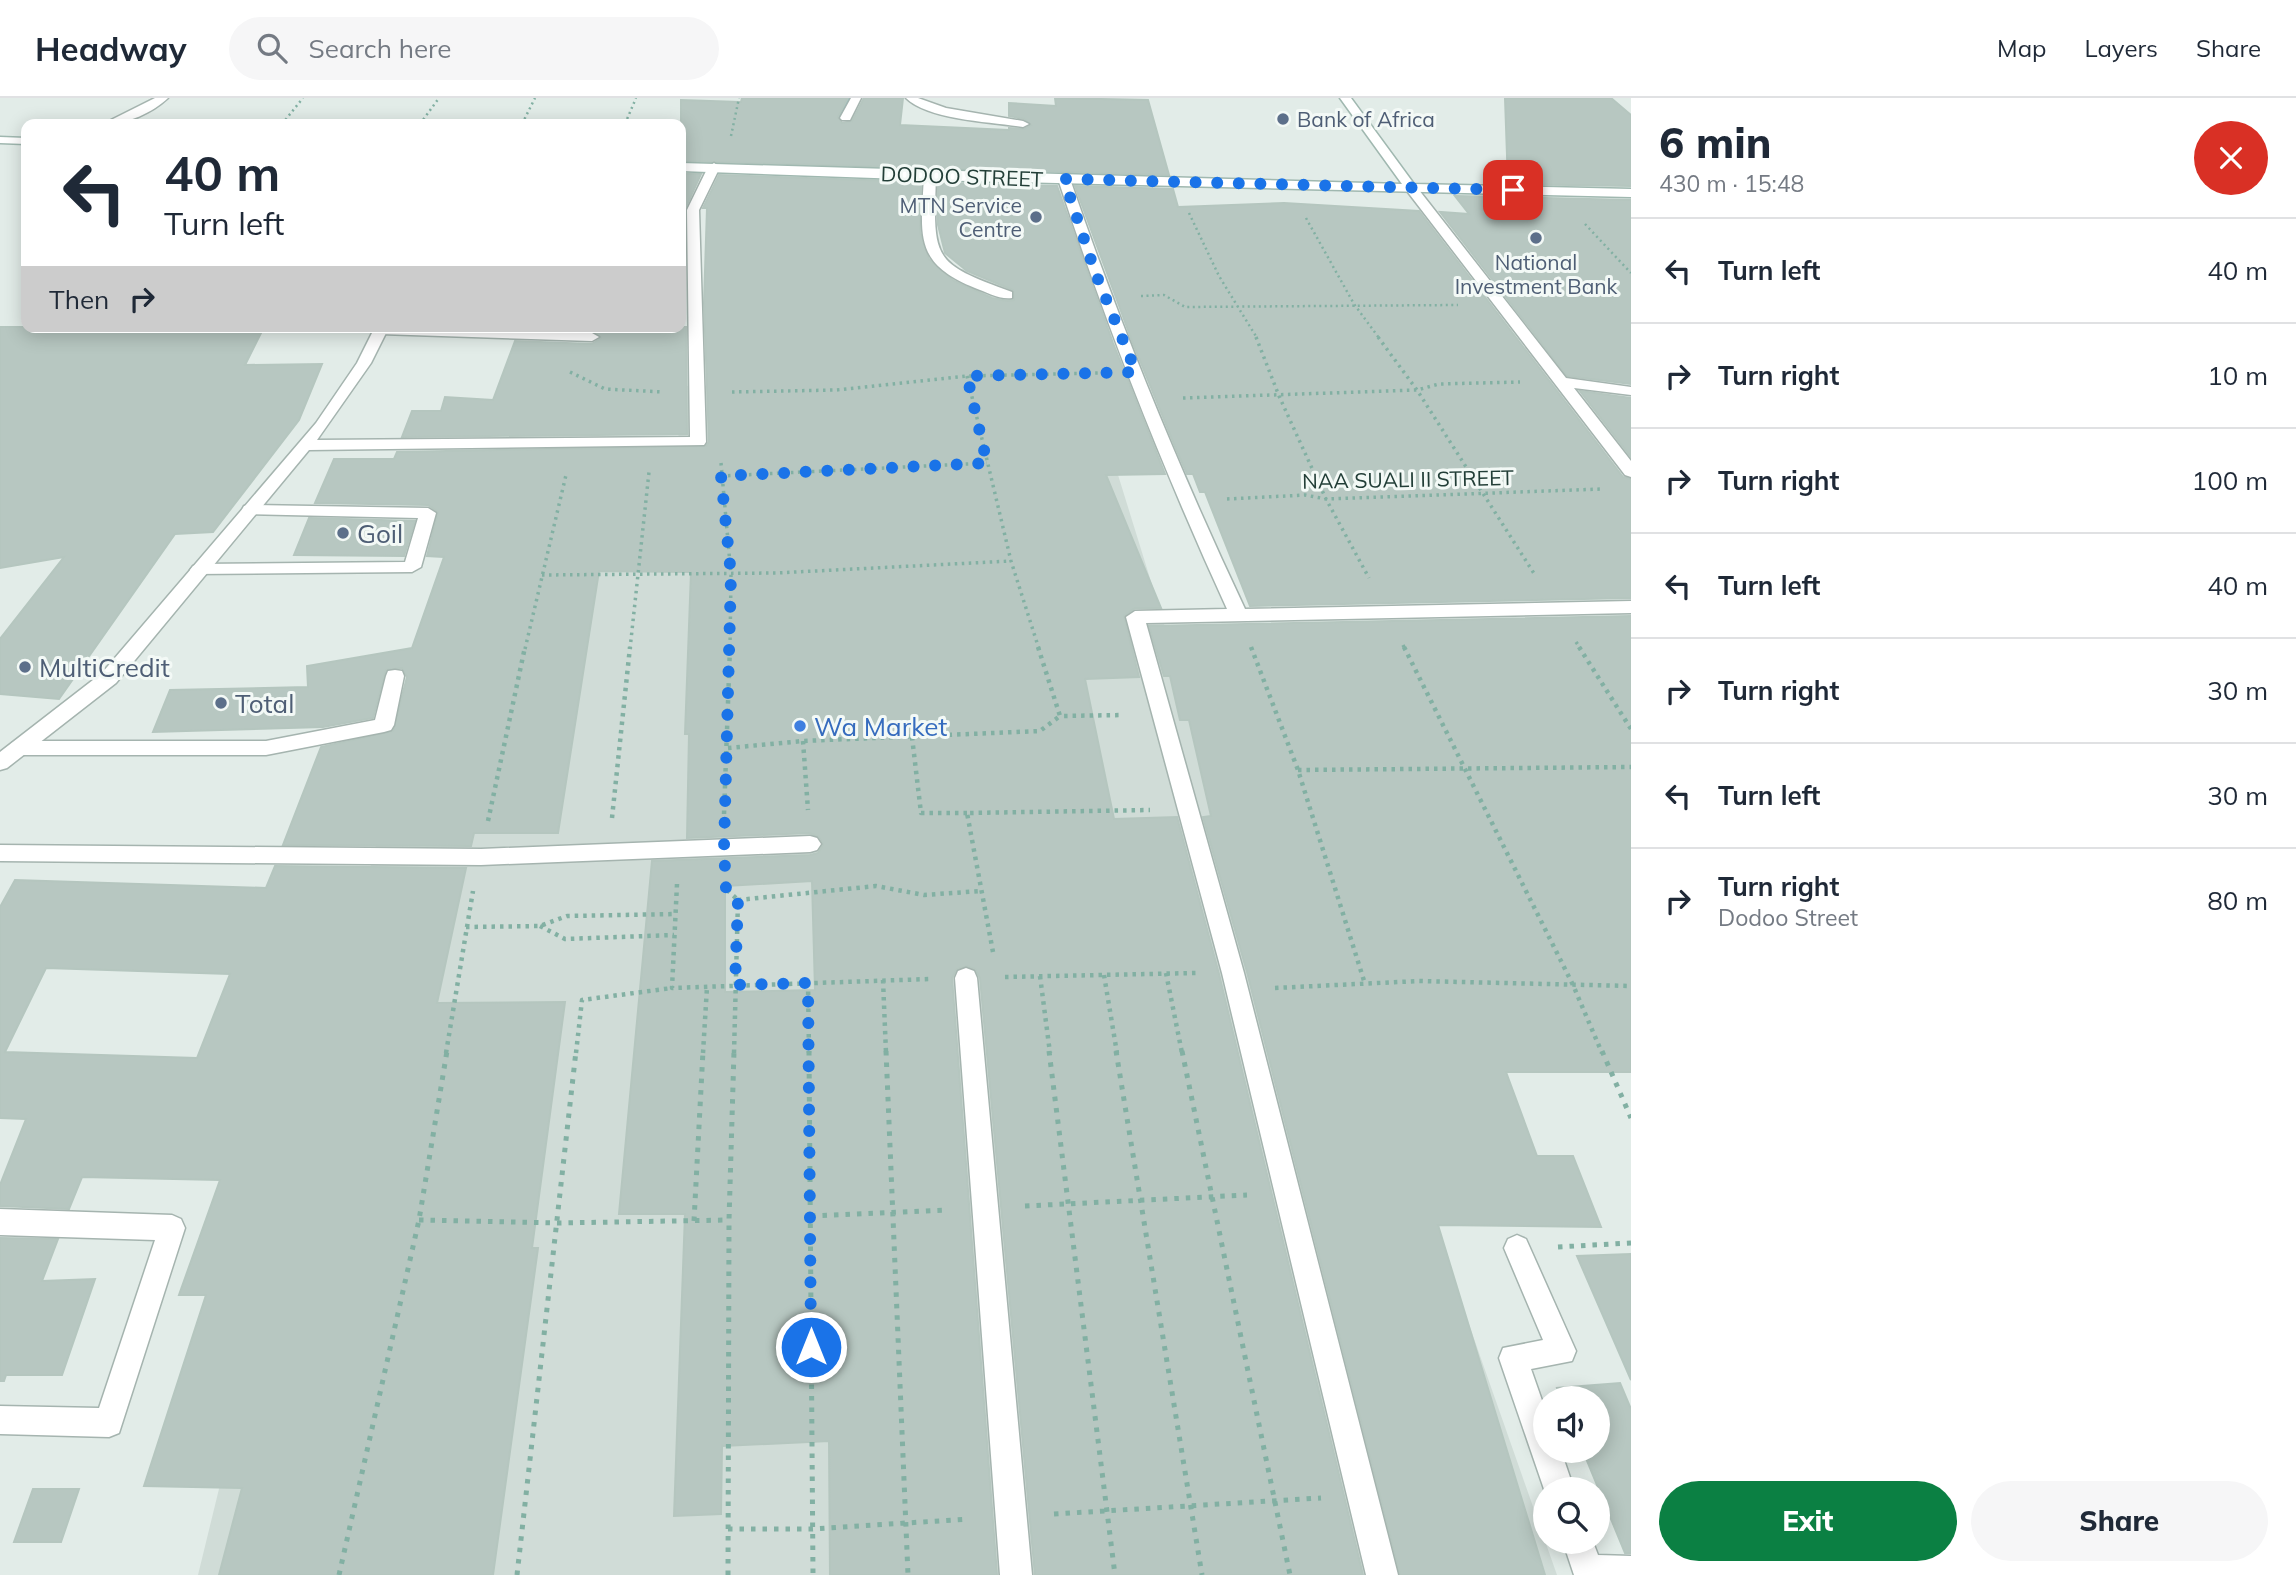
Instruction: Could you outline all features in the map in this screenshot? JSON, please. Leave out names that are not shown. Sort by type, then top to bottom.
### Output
[{"type":"street","points":[[122,119],[163,98]]},
{"type":"street","points":[[846,118],[856,98]]},
{"type":"street","points":[[911,98],[916,104],[932,108],[1023,124]]},
{"type":"street","points":[[1345,98],[1411,188],[1631,472]]},
{"type":"street","points":[[0,140],[21,141]]},
{"type":"street","name":"DODOO STREET","points":[[686,167],[1289,186],[1631,193]]},
{"type":"street","points":[[304,445],[698,442],[693,210],[719,167]]},
{"type":"street","points":[[930,176],[927,237],[936,262],[961,279],[1007,295]]},
{"type":"street","points":[[1064,179],[1105,298],[1186,501],[1238,614]]},
{"type":"street","points":[[0,763],[109,678],[304,445],[364,363],[379,333]]},
{"type":"street","points":[[486,333],[592,337]]},
{"type":"street","points":[[1562,382],[1631,391]]},
{"type":"street","points":[[199,570],[412,568],[428,513],[250,510]]},
{"type":"street","points":[[1382,1575],[1233,973],[1135,617],[1631,607]]},
{"type":"street","points":[[19,748],[266,748],[384,725],[395,676]]},
{"type":"street","points":[[0,853],[481,857],[810,844]]},
{"type":"street","points":[[966,978],[1016,1575]]},
{"type":"street","points":[[0,1222],[172,1228],[109,1423],[0,1420]]},
{"type":"street","points":[[1517,1248],[1562,1352],[1513,1359],[1533,1414]]},
{"type":"street","points":[[1585,1562],[1631,1572]]},
{"type":"path","points":[[286,119],[303,98]]},
{"type":"path","points":[[424,119],[439,98]]},
{"type":"path","points":[[524,119],[535,98]]},
{"type":"path","points":[[627,119],[636,98]]},
{"type":"path","points":[[719,167],[739,98]]},
{"type":"path","points":[[1289,186],[1354,304],[1417,390],[1631,729]]},
{"type":"path","points":[[1557,191],[1631,273]]},
{"type":"path","points":[[1105,298],[1164,295],[1185,307],[1354,304],[1503,306]]},
{"type":"path","points":[[570,372],[605,389],[696,393],[836,390],[967,376],[1136,372]]},
{"type":"path","points":[[967,376],[1011,561],[1060,716]]},
{"type":"path","points":[[1147,399],[1417,390],[1439,383],[1562,382]]},
{"type":"path","points":[[608,854],[636,578],[653,442]]},
{"type":"path","points":[[698,442],[721,460],[731,575],[728,748],[724,779],[726,889],[738,900],[876,886],[924,895],[981,891]]},
{"type":"path","points":[[339,1575],[419,1220],[466,927],[573,443]]},
{"type":"path","points":[[721,476],[987,463]]},
{"type":"path","name":"NAA SUALI II STREET","points":[[1186,501],[1305,495],[1326,499],[1604,489]]},
{"type":"path","points":[[542,575],[636,578],[877,570],[1011,561]]},
{"type":"path","points":[[1238,614],[1298,770],[1365,984]]},
{"type":"path","points":[[728,748],[803,741],[1040,731],[1060,716],[1160,715]]},
{"type":"path","points":[[912,737],[921,813],[1186,810]]},
{"type":"path","points":[[1298,770],[1631,767]]},
{"type":"path","points":[[967,813],[998,977]]},
{"type":"path","points":[[672,988],[678,851]]},
{"type":"path","points":[[728,1575],[729,1220],[738,900]]},
{"type":"path","points":[[466,927],[540,926],[566,916],[676,915]]},
{"type":"path","points":[[540,926],[565,939],[674,935]]},
{"type":"path","points":[[517,1575],[582,1000],[707,986],[1166,973],[1233,973],[1279,989],[1419,981],[1631,986]]},
{"type":"path","points":[[1166,973],[1290,1575]]},
{"type":"path","points":[[1104,975],[1202,1575]]},
{"type":"path","points":[[1040,976],[1115,1575]]},
{"type":"path","points":[[883,980],[908,1575]]},
{"type":"path","points":[[808,983],[813,1575]]},
{"type":"path","points":[[694,1221],[707,986]]},
{"type":"path","points":[[811,1216],[1287,1193]]},
{"type":"path","points":[[419,1220],[558,1223],[729,1220]]},
{"type":"path","points":[[1517,1248],[1631,1244]]},
{"type":"shaded area","name":"Wa Market","points":[[1054,268],[1274,979],[1347,977],[1533,1507],[1533,1554],[1550,1554],[1557,1575],[198,1575],[466,475],[676,471],[682,386],[793,384],[789,271]]},
{"type":"building","points":[[742,98],[848,98],[838,117],[842,123],[852,121],[864,98],[903,98],[900,125],[1009,130],[1024,129],[1031,125],[1024,119],[1009,116],[1009,103],[1056,106],[1055,98],[1148,100],[1169,175],[686,161],[686,119],[681,119],[681,100],[741,102]]},
{"type":"building","points":[[1505,98],[1611,98],[1631,115],[1631,186],[1508,184]]},
{"type":"building","points":[[686,174],[701,174],[686,207]]},
{"type":"building","points":[[719,175],[921,182],[920,231],[929,259],[954,281],[992,298],[1008,301],[1014,300],[1013,290],[967,271],[945,253],[938,225],[938,183],[1057,186],[1113,343],[1165,474],[1106,475],[1161,608],[1135,608],[1124,616],[1139,677],[1085,679],[1114,819],[1177,817],[1219,974],[1363,1575],[1035,1575],[980,978],[975,969],[967,966],[957,969],[952,978],[997,1575],[830,1575],[829,1441],[722,1446],[721,1514],[674,1516],[685,1214],[619,1214],[652,861],[810,855],[818,853],[823,845],[819,837],[810,833],[687,838],[689,734],[685,734],[691,572],[599,571],[558,833],[474,833],[471,846],[283,845],[321,747],[393,731],[407,677],[402,668],[386,670],[373,718],[323,727],[153,732],[170,690],[308,687],[307,666],[412,648],[444,557],[427,556],[438,512],[428,505],[315,503],[334,459],[394,459],[397,452],[706,446],[709,442],[704,303],[707,208],[703,208]],"holes":[[[812,881],[815,990],[725,992],[725,886]]]},
{"type":"building","points":[[1075,186],[1173,189],[1178,207],[1284,203],[1419,211],[1623,477],[1631,479],[1631,598],[1250,606],[1205,492],[1200,492],[1193,474],[1187,474],[1176,449],[1132,341]]},
{"type":"building","points":[[1455,196],[1631,200],[1631,384],[1567,376],[1440,212],[1469,214]]},
{"type":"building","points":[[0,327],[21,327],[21,333],[261,333],[245,365],[322,364],[299,420],[213,532],[175,534],[59,699],[0,694],[0,639],[64,557],[0,568]]},
{"type":"building","points":[[686,327],[687,434],[402,437],[412,411],[441,411],[445,397],[493,400],[515,341],[592,344],[601,338],[595,333],[686,333]]},
{"type":"building","points":[[1580,391],[1631,398],[1631,457]]},
{"type":"building","points":[[309,518],[415,521],[404,556],[294,555]]},
{"type":"building","points":[[1631,616],[1631,1072],[1506,1072],[1537,1156],[1573,1156],[1601,1227],[1438,1225],[1533,1536],[1533,1554],[1539,1554],[1545,1575],[1400,1575],[1247,972],[1203,817],[1211,816],[1189,720],[1180,720],[1170,676],[1164,676],[1149,626]]},
{"type":"building","points":[[275,866],[466,868],[437,1003],[565,1002],[532,1248],[538,1248],[493,1575],[219,1575],[242,1488],[144,1486],[206,1295],[179,1295],[220,1180],[82,1177],[69,1209],[0,1206],[0,1185],[26,1119],[0,1118],[0,907],[15,880],[266,888]],"holes":[[[46,968],[230,974],[197,1058],[5,1052]]]},
{"type":"building","points":[[0,1238],[58,1239],[42,1281],[95,1279],[62,1375],[6,1375],[4,1381],[0,1381]]},
{"type":"building","points":[[1631,1254],[1631,1380],[1577,1256]]},
{"type":"building","points":[[1620,1383],[1631,1409],[1631,1553],[1625,1553],[1610,1517],[1610,1477],[1594,1477],[1588,1463],[1610,1463],[1610,1386],[1582,1386]]},
{"type":"building","points":[[33,1489],[79,1489],[61,1542],[14,1542]]},
{"type":"waterway","points":[[833,121],[849,98]]},
{"type":"place","name":"Bank of Africa","points":[[1283,119]]},
{"type":"place","name":"MTN Service Centre","points":[[1036,217]]},
{"type":"place","name":"National Investment Bank","points":[[1536,238]]},
{"type":"place","name":"Goil","points":[[343,533]]},
{"type":"place","name":"MultiCredit","points":[[25,667]]},
{"type":"place","name":"Total","points":[[221,703]]},
{"type":"place","name":"Wa Market","points":[[800,726]]},
{"type":"route","points":[[811,1347],[808,983],[735,985],[738,900],[726,889],[724,848],[731,575],[721,476],[987,463],[967,376],[1136,372],[1095,272],[1064,179],[1513,190]]}]
